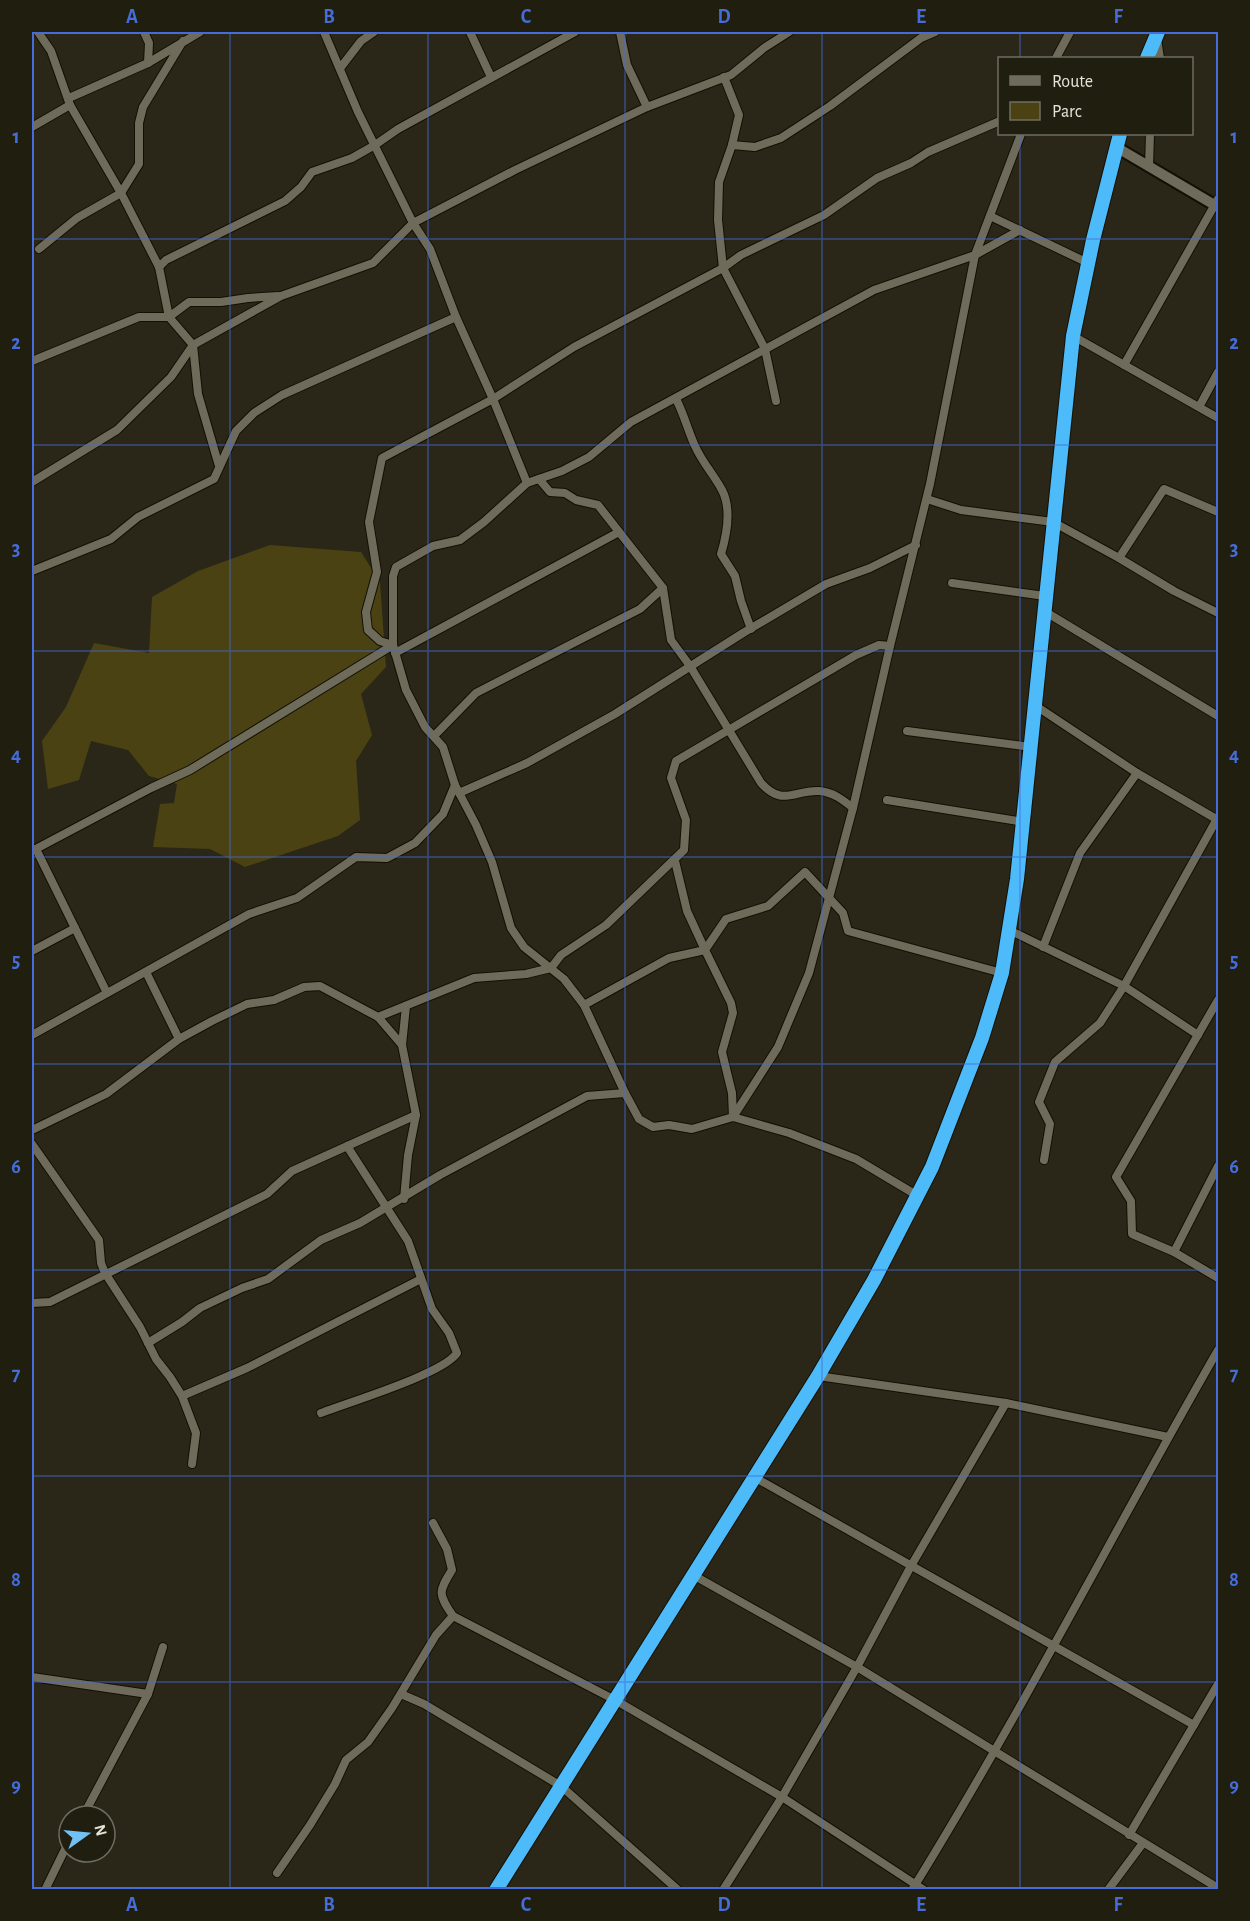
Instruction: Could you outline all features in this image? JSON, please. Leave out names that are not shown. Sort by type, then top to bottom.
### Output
[{"type":"highway","points":[[1147,57],[1157,33]]},
{"type":"highway","points":[[496,1890],[818,1376],[874,1280],[932,1167],[978,1049],[1002,973],[1024,822],[1073,336],[1118,140]]},
{"type":"street","points":[[38,32],[51,51],[69,101],[121,193],[159,267],[169,317],[193,345],[198,394],[219,466]]},
{"type":"street","points":[[144,32],[149,42],[148,63]]},
{"type":"street","points":[[32,127],[69,101],[148,63],[200,32]]},
{"type":"street","points":[[324,32],[358,112],[413,223],[430,249],[456,317],[527,483]]},
{"type":"street","points":[[341,68],[361,41],[374,32]]},
{"type":"street","points":[[470,32],[491,77]]},
{"type":"street","points":[[159,267],[166,260],[285,201],[301,187],[312,172],[352,158],[375,146],[398,129],[575,32]]},
{"type":"street","points":[[620,32],[627,65],[647,107]]},
{"type":"street","points":[[32,482],[117,430],[171,377],[193,345],[281,296],[373,263],[413,223],[533,160],[647,107],[731,75],[764,48],[789,32]]},
{"type":"street","points":[[732,145],[755,147],[781,138],[830,106],[921,38],[935,32]]},
{"type":"street","points":[[1057,57],[1070,32]]},
{"type":"street","points":[[1157,33],[1160,57]]},
{"type":"street","points":[[39,249],[77,218],[121,193],[139,164],[139,123],[143,107],[183,41]]},
{"type":"street","points":[[724,78],[739,115],[732,145],[719,182],[718,220],[723,268],[765,349],[776,401]]},
{"type":"street","points":[[394,649],[380,641],[368,630],[366,612],[377,572],[369,522],[382,458],[493,399],[574,347],[723,268],[741,255],[824,215],[877,178],[912,163],[928,152],[998,121]]},
{"type":"street","points":[[734,1117],[778,1047],[809,973],[853,808],[890,646],[927,500],[975,255],[1021,135]]},
{"type":"street","points":[[1149,166],[1150,135]]},
{"type":"street","points":[[1118,140],[1149,166],[1217,204],[1124,365]]},
{"type":"street","points":[[990,216],[1088,263]]},
{"type":"street","points":[[918,1196],[856,1159],[789,1133],[734,1117],[692,1129],[669,1125],[652,1127],[639,1119],[584,1005],[564,979],[524,947],[511,928],[492,862],[457,789],[443,747],[435,735],[425,727],[406,690],[394,649],[393,576],[396,567],[433,546],[460,540],[484,522],[527,483],[562,471],[589,457],[631,422],[874,290],[975,255],[1020,230]]},
{"type":"street","points":[[32,361],[139,317],[169,317],[189,302],[221,302],[281,296]]},
{"type":"street","points":[[32,571],[111,538],[138,517],[214,479],[236,431],[254,413],[282,395],[456,317]]},
{"type":"street","points":[[1073,336],[1218,418]]},
{"type":"street","points":[[1199,407],[1218,372]]},
{"type":"street","points":[[676,399],[695,446],[723,492],[728,512],[726,536],[721,554],[735,576],[751,629]]},
{"type":"street","points":[[539,479],[550,492],[565,493],[576,500],[598,505],[663,588],[671,640],[690,666],[761,783],[769,792],[781,797],[820,791],[838,796],[853,808]]},
{"type":"street","points":[[1119,558],[1164,489],[1218,512]]},
{"type":"street","points":[[927,500],[961,510],[1053,522],[1174,591],[1218,613]]},
{"type":"street","points":[[107,993],[34,850],[190,770],[394,649],[620,532]]},
{"type":"street","points":[[32,1035],[249,914],[297,898],[356,857],[387,858],[415,843],[443,814],[457,789],[537,758],[615,714],[826,584],[870,568],[916,545]]},
{"type":"street","points":[[951,583],[1045,596]]},
{"type":"street","points":[[435,735],[476,693],[640,609],[663,588]]},
{"type":"street","points":[[1044,611],[1218,716]]},
{"type":"street","points":[[378,1017],[474,978],[526,974],[551,968],[561,955],[606,926],[684,850],[686,820],[671,778],[676,761],[856,655],[879,645],[890,646]]},
{"type":"street","points":[[1036,706],[1137,773],[1218,819],[1124,986],[1100,1023],[1055,1062],[1039,1102],[1050,1124],[1044,1160]]},
{"type":"street","points":[[908,731],[1031,747]]},
{"type":"street","points":[[1043,947],[1080,853],[1137,773]]},
{"type":"street","points":[[887,800],[1024,822]]},
{"type":"street","points":[[675,861],[687,910],[731,1003],[733,1013],[722,1052],[732,1093],[734,1117]]},
{"type":"street","points":[[584,1005],[669,958],[705,950],[726,919],[768,906],[805,872],[843,914],[848,931],[1002,973]]},
{"type":"street","points":[[32,951],[75,928]]},
{"type":"street","points":[[1009,930],[1124,986],[1198,1035]]},
{"type":"street","points":[[146,972],[179,1040]]},
{"type":"street","points":[[32,1131],[106,1094],[179,1040],[247,1004],[274,1000],[304,987],[320,986],[378,1017],[402,1045]]},
{"type":"street","points":[[1218,1000],[1116,1177],[1131,1201],[1132,1234],[1174,1252],[1218,1278]]},
{"type":"street","points":[[404,1199],[408,1155],[416,1115],[402,1045],[406,1006]]},
{"type":"street","points":[[148,1343],[200,1308],[242,1288],[268,1279],[321,1240],[388,1208],[440,1175],[587,1096],[625,1093]]},
{"type":"street","points":[[32,1304],[50,1302],[267,1194],[292,1171],[416,1115]]},
{"type":"street","points":[[32,1144],[99,1240],[101,1263],[105,1273],[140,1327],[156,1359],[182,1396],[196,1433],[192,1464]]},
{"type":"street","points":[[321,1413],[425,1374],[453,1359],[457,1353],[449,1333],[432,1309],[408,1241],[347,1146]]},
{"type":"street","points":[[1174,1252],[1218,1166]]},
{"type":"street","points":[[182,1396],[247,1368],[421,1279]]},
{"type":"street","points":[[914,1887],[995,1752],[1218,1350]]},
{"type":"street","points":[[818,1376],[1006,1403],[1168,1437]]},
{"type":"street","points":[[723,1890],[782,1797],[857,1667],[911,1566],[1006,1403]]},
{"type":"street","points":[[754,1477],[1194,1725]]},
{"type":"street","points":[[433,1523],[447,1549],[452,1570],[441,1587],[441,1599],[453,1616],[615,1700],[782,1797],[914,1887],[924,1890]]},
{"type":"street","points":[[693,1575],[857,1667],[1218,1888]]},
{"type":"street","points":[[277,1873],[310,1825],[335,1784],[346,1760],[368,1742],[401,1694],[436,1635],[453,1616]]},
{"type":"street","points":[[89,1804],[148,1694],[163,1647]]},
{"type":"street","points":[[32,1677],[148,1694]]},
{"type":"street","points":[[1129,1835],[1218,1684]]},
{"type":"street","points":[[401,1694],[424,1704],[561,1786],[678,1890]]},
{"type":"street","points":[[1108,1890],[1143,1843]]},
{"type":"street","points":[[45,1890],[58,1864]]},
{"type":"green space","points":[[270,545],[361,552],[380,582],[386,667],[361,694],[372,735],[356,761],[360,820],[338,836],[245,867],[210,849],[153,847],[160,804],[174,803],[177,784],[149,776],[128,750],[91,741],[79,780],[48,789],[42,741],[66,707],[94,643],[149,653],[152,597],[198,571]]}]
